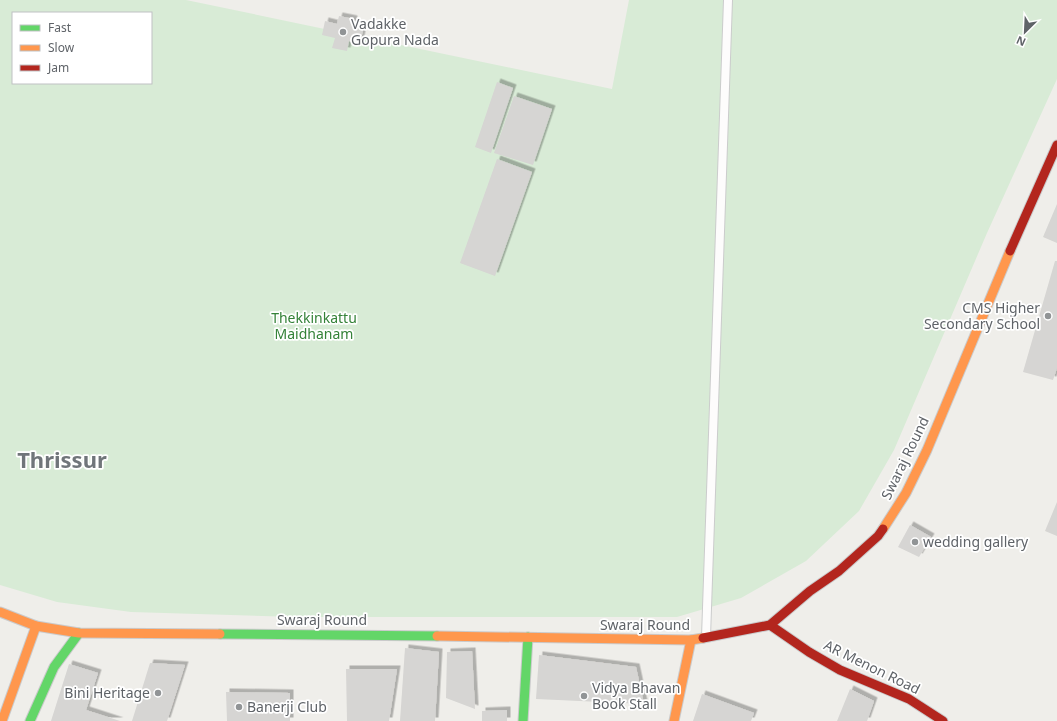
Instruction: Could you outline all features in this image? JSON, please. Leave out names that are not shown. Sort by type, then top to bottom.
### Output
[{"type":"main road","name":"Swaraj Round","points":[[0,612],[36,626],[79,633],[350,634],[691,640],[770,625],[810,591],[839,571],[878,536],[906,493],[927,450],[1007,258],[1057,145]]},
{"type":"main road","name":"AR Menon Road","points":[[770,625],[809,652],[840,670],[909,699],[943,721]]},
{"type":"main road","points":[[2,721],[36,626]]},
{"type":"main road","points":[[30,721],[54,667],[79,633]]},
{"type":"main road","points":[[523,721],[528,637]]},
{"type":"main road","points":[[674,721],[691,640]]},
{"type":"lane","points":[[706,638],[728,0]]},
{"type":"green space","name":"Thekkinkattu Maidhanam","points":[[0,0],[186,0],[612,89],[629,0],[1057,0],[1057,79],[987,233],[894,450],[859,511],[806,561],[741,598],[677,617],[295,617],[131,612],[57,602],[0,585]]},
{"type":"building","name":"Vadakke Gopura Nada","points":[[339,16],[354,19],[352,27],[363,30],[360,44],[349,41],[347,51],[332,48],[335,38],[322,35],[325,21],[337,24]]},
{"type":"building","points":[[497,82],[513,88],[491,153],[475,147]]},
{"type":"building","points":[[514,96],[552,109],[533,165],[494,153]]},
{"type":"building","points":[[497,159],[532,172],[495,276],[460,263]]},
{"type":"building","points":[[1057,204],[1057,243],[1043,237]]},
{"type":"building","name":"CMS Higher Secondary School","points":[[1055,261],[1057,261],[1057,368],[1053,380],[1023,372]]},
{"type":"building","points":[[1057,502],[1057,536],[1045,531]]},
{"type":"building","name":"wedding gallery","points":[[910,525],[931,537],[919,557],[898,547]]},
{"type":"building","points":[[405,648],[439,652],[435,721],[400,721]]},
{"type":"building","points":[[472,651],[475,709],[446,698],[447,652]]},
{"type":"building","points":[[539,655],[636,667],[644,704],[536,699]]},
{"type":"building","name":"Bini Heritage","points":[[150,663],[185,665],[167,721],[132,721]]},
{"type":"building","name":"Bini Heritage","points":[[69,664],[98,673],[86,710],[120,721],[51,721]]},
{"type":"building","points":[[346,669],[397,669],[389,721],[347,721]]},
{"type":"building","points":[[850,689],[874,701],[867,721],[837,721]]},
{"type":"building","name":"Banerji Club","points":[[226,692],[290,693],[290,721],[227,721]]},
{"type":"building","points":[[702,694],[754,713],[751,721],[693,721]]},
{"type":"building","points":[[507,710],[507,721],[482,721],[482,711]]},
{"type":"traffic: fast","points":[[30,721],[54,667],[79,633]]},
{"type":"traffic: fast","points":[[220,634],[437,636]]},
{"type":"traffic: fast","points":[[523,721],[528,637]]},
{"type":"traffic: slow","points":[[883,529],[906,493],[927,450],[1010,251]]},
{"type":"traffic: slow","points":[[0,612],[36,626],[79,633],[220,634]]},
{"type":"traffic: slow","points":[[2,721],[36,626]]},
{"type":"traffic: slow","points":[[437,636],[691,640],[703,638]]},
{"type":"traffic: slow","points":[[674,721],[691,640]]},
{"type":"traffic: jam","points":[[1010,251],[1057,145]]},
{"type":"traffic: jam","points":[[703,638],[770,625],[810,591],[839,571],[878,536],[883,529]]},
{"type":"traffic: jam","points":[[770,625],[809,652],[840,670],[909,699],[943,721]]},
{"type":"place","name":"Vadakke Gopura Nada","points":[[343,32]]},
{"type":"place","name":"CMS Higher Secondary School","points":[[1048,316]]},
{"type":"place","name":"wedding gallery","points":[[915,542]]},
{"type":"place","name":"Bini Heritage","points":[[158,693]]},
{"type":"place","name":"Vidya Bhavan Book Stall","points":[[584,696]]},
{"type":"place","name":"Banerji Club","points":[[239,707]]},
{"type":"district","name":"Thrissur","points":[[62,460]]}]
